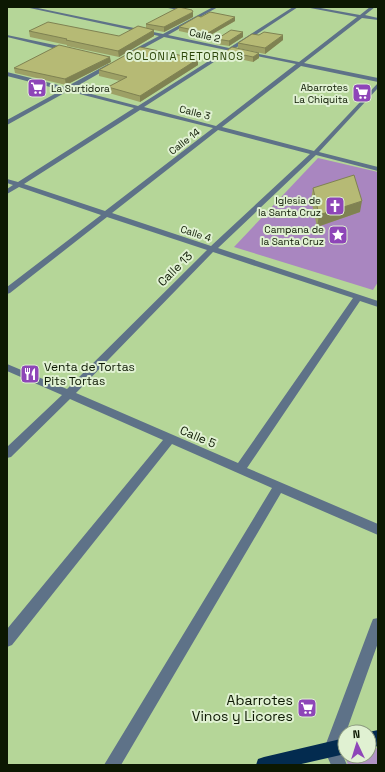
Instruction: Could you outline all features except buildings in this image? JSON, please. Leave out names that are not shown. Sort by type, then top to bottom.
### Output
[{"type":"main road","points":[[264,765],[337,747]]},
{"type":"street","name":"Calle 2","points":[[27,7],[378,80]]},
{"type":"street","points":[[165,7],[203,14]]},
{"type":"street","points":[[124,57],[216,7]]},
{"type":"street","points":[[7,192],[296,7]]},
{"type":"street","points":[[307,7],[378,19]]},
{"type":"street","name":"Calle 14","points":[[7,291],[373,7]]},
{"type":"street","points":[[7,36],[74,50]]},
{"type":"street","points":[[7,123],[118,60]]},
{"type":"street","name":"Calle 3","points":[[7,74],[378,169]]},
{"type":"street","points":[[7,79],[14,76]]},
{"type":"street","name":"Calle 13","points":[[7,454],[68,395],[212,249],[315,153],[378,85]]},
{"type":"street","name":"Calle 4","points":[[7,181],[378,304]]},
{"type":"street","points":[[240,469],[358,297]]},
{"type":"street","name":"Calle 5","points":[[7,367],[378,530]]},
{"type":"street","points":[[7,640],[170,439]]},
{"type":"street","points":[[112,765],[279,486]]},
{"type":"street","points":[[345,724],[378,624]]},
{"type":"shaded area","points":[[318,158],[378,172],[378,282],[373,290],[234,247]]},
{"type":"shaded area","points":[[377,748],[378,765],[348,765],[377,764]]},
{"type":"place","name":"La Surtidora","points":[[37,88]]},
{"type":"place","name":"Abarrotes La Chiquita","points":[[362,93]]},
{"type":"place","name":"Iglesia de la Santa Cruz","points":[[335,206]]},
{"type":"place","name":"Campana de la Santa Cruz","points":[[338,235]]},
{"type":"place","name":"Venta de Tortas Pits Tortas","points":[[30,374]]},
{"type":"place","name":"Abarrotes Vinos y Licores","points":[[307,708]]},
{"type":"district","name":"COLONIA RETORNOS","points":[[185,56]]}]
